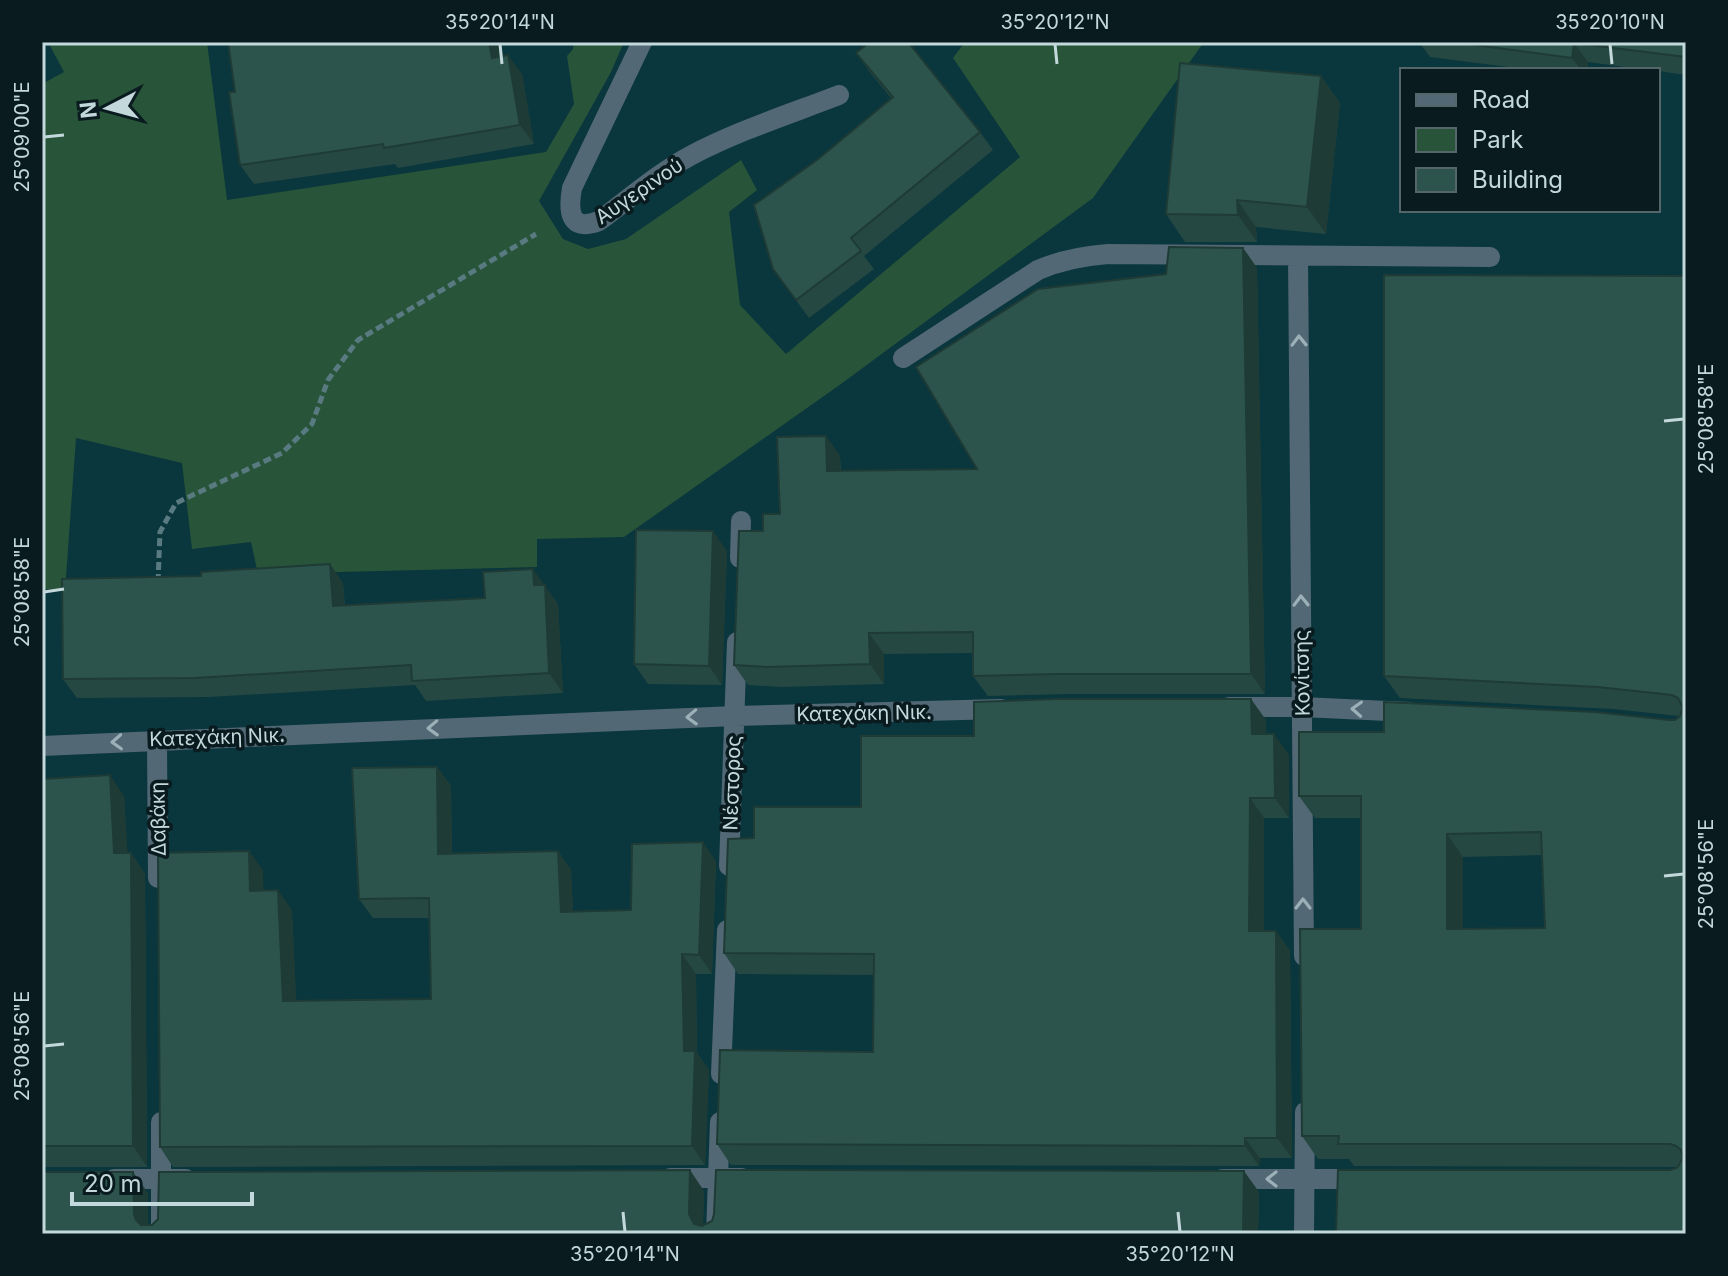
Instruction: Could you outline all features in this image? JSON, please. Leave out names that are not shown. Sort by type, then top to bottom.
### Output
[{"type":"street","name":"Αυγερινού","points":[[642,42],[572,188],[568,206],[579,223],[599,221],[658,176],[690,157],[743,132],[839,95]]},
{"type":"street","points":[[903,358],[1038,270],[1079,256],[1490,257]]},
{"type":"street","name":"Κονίτσης","points":[[1298,256],[1304,974]]},
{"type":"street","points":[[739,581],[741,521]]},
{"type":"street","name":"Νέστορος","points":[[716,1234],[738,626]]},
{"type":"street","points":[[1210,707],[1424,712]]},
{"type":"street","name":"Κατεχάκη Νικ.","points":[[42,746],[735,716],[1023,709]]},
{"type":"street","name":"Δαβάκη","points":[[157,740],[159,896]]},
{"type":"street","points":[[161,1100],[161,1234]]},
{"type":"street","points":[[1304,1100],[1304,1234]]},
{"type":"street","points":[[654,1178],[765,1178]]},
{"type":"street","points":[[102,1179],[209,1179]]},
{"type":"street","points":[[1210,1179],[1384,1179]]},
{"type":"path","points":[[157,587],[160,532],[176,503],[282,453],[312,424],[328,380],[358,340],[570,212]]},
{"type":"green space","points":[[48,42],[207,42],[227,200],[546,152],[574,104],[567,56],[574,42],[624,42],[611,72],[539,201],[563,239],[588,249],[626,239],[741,160],[757,190],[729,212],[740,305],[786,354],[1020,157],[953,58],[965,42],[1204,42],[1093,198],[841,384],[624,537],[537,539],[537,567],[258,574],[251,542],[192,549],[182,463],[76,438],[65,591],[42,589],[42,84],[64,72]]},
{"type":"building","points":[[228,42],[489,42],[492,58],[508,55],[520,125],[384,148],[383,144],[240,165],[229,92],[235,92]]},
{"type":"building","points":[[870,42],[908,42],[980,132],[851,238],[861,251],[796,300],[773,269],[754,205],[817,160],[893,97],[856,53]]},
{"type":"building","points":[[1453,42],[1686,42],[1686,57],[1574,43],[1572,58]]},
{"type":"building","points":[[1180,63],[1321,76],[1307,207],[1237,200],[1238,215],[1166,214]]},
{"type":"building","points":[[1169,247],[1243,248],[1251,674],[973,676],[973,632],[869,633],[870,664],[734,665],[739,531],[763,531],[763,514],[780,514],[777,437],[826,436],[827,471],[977,469],[916,367],[1038,289],[1166,274]]},
{"type":"building","points":[[1384,275],[1686,276],[1686,1234],[1336,1234],[1338,1170],[1670,1170],[1677,1168],[1683,1158],[1681,1150],[1670,1144],[1338,1144],[1339,1136],[1302,1136],[1300,929],[1361,929],[1361,796],[1299,796],[1299,732],[1384,732],[1384,702],[1595,712],[1669,720],[1680,716],[1683,708],[1678,698],[1672,695],[1598,687],[1384,676]],"holes":[[[1541,832],[1545,928],[1447,929],[1447,834]]]},
{"type":"building","points":[[636,530],[713,531],[709,666],[634,664]]},
{"type":"building","points":[[330,564],[333,606],[485,598],[483,572],[533,569],[534,585],[545,585],[549,673],[412,681],[411,665],[195,678],[63,679],[62,579],[201,576],[201,572]]},
{"type":"building","points":[[1251,699],[1252,734],[1274,734],[1275,798],[1250,798],[1249,931],[1276,931],[1277,1138],[1245,1138],[1245,1146],[717,1144],[720,1050],[873,1052],[874,954],[724,953],[728,839],[754,838],[754,807],[861,807],[861,736],[974,736],[974,702]]},
{"type":"building","points":[[437,767],[438,854],[558,851],[561,912],[631,910],[632,844],[703,842],[699,955],[682,954],[684,1051],[695,1051],[692,1146],[160,1147],[158,853],[249,851],[250,891],[278,890],[283,1001],[431,999],[429,898],[359,899],[352,768]]},
{"type":"building","points":[[110,775],[114,853],[131,853],[133,1146],[42,1146],[42,779]]},
{"type":"building","points":[[690,1170],[689,1214],[694,1224],[702,1226],[712,1221],[714,1214],[716,1170],[1244,1171],[1243,1234],[42,1234],[42,1172],[133,1172],[136,1220],[141,1225],[152,1225],[158,1219],[159,1172]]}]
